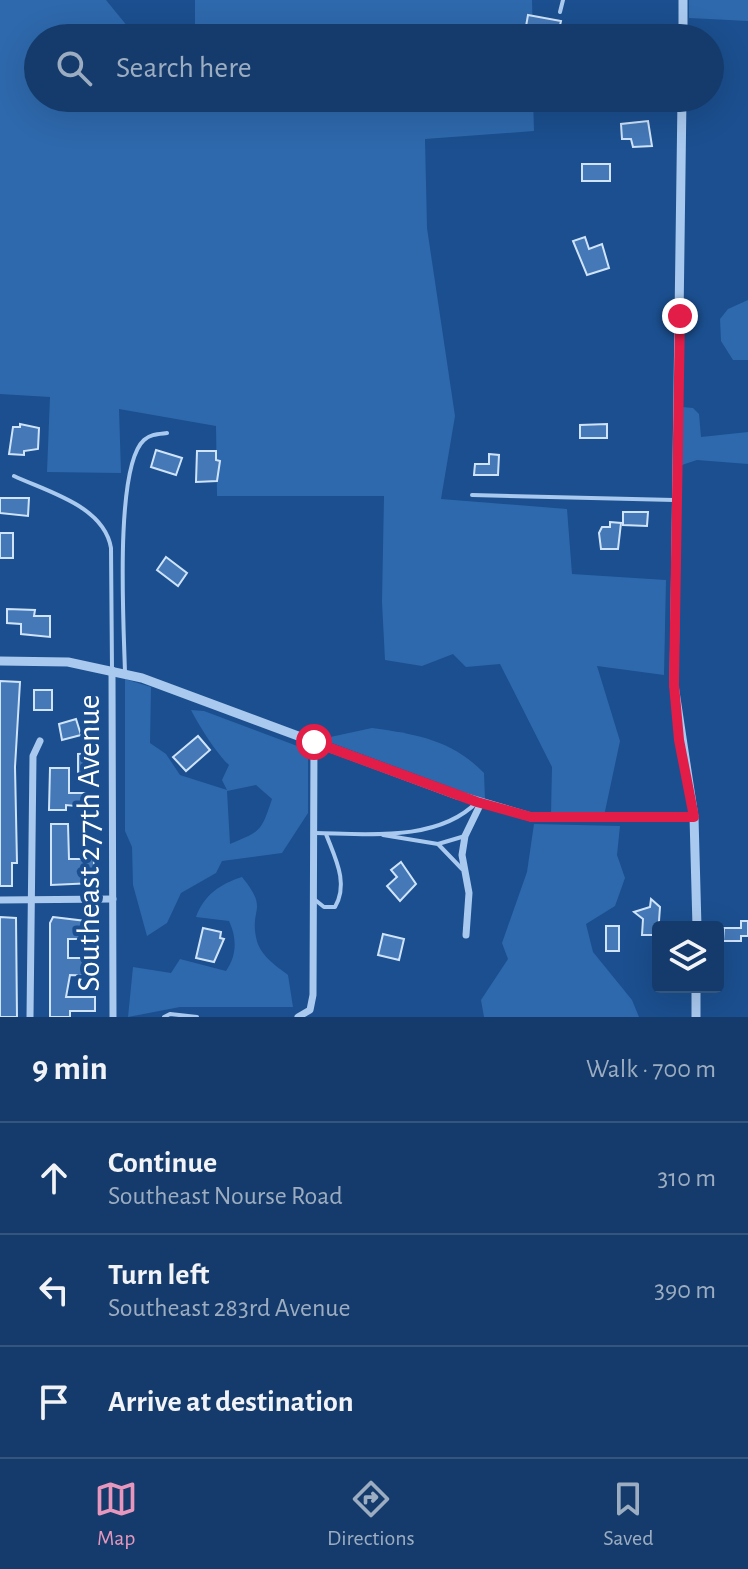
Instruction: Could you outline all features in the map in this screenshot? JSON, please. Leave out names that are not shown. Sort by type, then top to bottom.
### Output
[{"type":"street","points":[[683,0],[683,24]]},
{"type":"street","points":[[682,112],[674,685],[679,740],[694,817],[697,921]]},
{"type":"street","points":[[0,661],[68,662],[125,673],[479,802],[553,820],[694,817]]},
{"type":"street","name":"Southeast 277th Avenue","points":[[112,670],[113,1017]]},
{"type":"street","points":[[30,1017],[33,756],[40,741]]},
{"type":"street","points":[[298,1017],[312,1004],[316,833],[314,742]]},
{"type":"street","points":[[466,935],[469,893],[463,871],[465,836],[479,802]]},
{"type":"street","points":[[0,900],[113,899]]},
{"type":"street","points":[[696,993],[696,1017]]},
{"type":"lane","points":[[560,12],[563,0]]},
{"type":"lane","points":[[125,673],[125,485],[136,452],[144,440],[167,433]]},
{"type":"lane","points":[[14,476],[80,507],[107,532],[111,548],[112,670]]},
{"type":"lane","points":[[472,495],[677,500]]},
{"type":"lane","points":[[376,834],[443,824],[466,813],[479,802]]},
{"type":"lane","points":[[316,833],[376,834],[438,844],[465,836]]},
{"type":"lane","points":[[314,899],[324,907],[335,907],[342,892],[343,882],[326,833]]},
{"type":"lane","points":[[438,844],[463,871]]},
{"type":"lane","points":[[164,1017],[170,1014],[197,1017]]},
{"type":"shaded area","points":[[0,0],[106,0],[126,24],[24,24],[24,112],[533,112],[534,131],[425,139],[427,228],[455,416],[441,499],[567,509],[572,574],[666,580],[664,675],[597,666],[620,741],[604,816],[551,815],[552,767],[500,664],[466,667],[453,654],[422,666],[385,660],[382,602],[384,496],[217,496],[216,426],[119,409],[121,473],[47,472],[50,397],[0,394]]},
{"type":"shaded area","points":[[195,0],[532,0],[533,24],[195,24]]},
{"type":"shaded area","points":[[689,0],[748,0],[748,21],[689,18]]},
{"type":"shaded area","points":[[748,300],[748,360],[733,360],[721,341],[720,319],[728,309]]},
{"type":"shaded area","points":[[682,407],[693,408],[699,414],[701,437],[748,432],[748,464],[697,460],[682,465]]},
{"type":"shaded area","points":[[125,679],[151,687],[150,743],[166,754],[180,775],[227,790],[222,780],[229,765],[208,739],[191,710],[204,711],[308,750],[308,813],[282,853],[222,861],[216,873],[181,893],[167,923],[147,936],[133,885],[132,847],[125,831]],"holes":[[[256,785],[272,799],[258,829],[230,844],[227,791]]]},
{"type":"shaded area","points":[[372,728],[432,740],[459,753],[484,773],[485,800],[321,739]]},
{"type":"shaded area","points":[[534,824],[620,826],[617,855],[625,878],[615,906],[586,924],[593,952],[632,1000],[639,1017],[484,1017],[481,1000],[508,959],[502,943],[527,872]]},
{"type":"shaded area","points":[[242,877],[257,903],[255,927],[260,949],[288,975],[293,1007],[180,1007],[128,1017],[133,967],[171,973],[180,959],[226,971],[235,946],[229,921],[196,917],[203,902],[214,891]]},
{"type":"building","points":[[528,15],[561,21],[560,24],[526,24]]},
{"type":"building","points":[[648,121],[652,146],[633,147],[631,139],[622,139],[621,124]]},
{"type":"building","points":[[582,164],[610,164],[610,181],[582,181]]},
{"type":"building","points":[[585,237],[589,249],[602,244],[609,268],[587,275],[573,241]]},
{"type":"building","points":[[20,424],[39,428],[38,449],[24,451],[24,455],[9,454],[13,427],[20,427]]},
{"type":"building","points":[[607,424],[607,438],[580,438],[580,425]]},
{"type":"building","points":[[156,450],[182,458],[176,475],[151,467]]},
{"type":"building","points":[[197,451],[216,451],[216,460],[220,461],[217,481],[196,482]]},
{"type":"building","points":[[489,454],[499,455],[498,475],[474,475],[475,464],[489,464]]},
{"type":"building","points":[[0,498],[29,498],[28,516],[0,513]]},
{"type":"building","points":[[623,512],[648,512],[647,526],[623,525]]},
{"type":"building","points":[[610,522],[621,523],[618,549],[601,549],[599,533],[602,527],[610,527]]},
{"type":"building","points":[[0,533],[13,533],[13,558],[0,558]]},
{"type":"building","points":[[166,557],[187,573],[178,586],[157,570]]},
{"type":"building","points":[[7,609],[35,610],[34,616],[50,616],[50,637],[21,634],[21,624],[7,623]]},
{"type":"building","points":[[0,681],[20,682],[15,767],[17,863],[12,863],[12,886],[0,886]]},
{"type":"building","points":[[34,690],[52,690],[52,710],[34,710]]},
{"type":"building","points":[[76,719],[81,735],[62,740],[59,724]]},
{"type":"building","points":[[198,736],[210,750],[186,771],[173,757]]},
{"type":"building","points":[[97,753],[96,771],[78,774],[78,754]]},
{"type":"building","points":[[50,768],[69,768],[69,793],[95,793],[95,808],[66,805],[66,810],[49,810]]},
{"type":"building","points":[[51,824],[68,824],[69,859],[94,859],[94,883],[51,885]]},
{"type":"building","points":[[401,862],[416,884],[400,901],[387,886],[397,877],[391,870]]},
{"type":"building","points":[[651,899],[660,907],[659,921],[652,921],[652,935],[642,935],[643,919],[634,912],[650,907]]},
{"type":"building","points":[[0,917],[16,918],[17,1017],[0,1017]]},
{"type":"building","points":[[53,917],[94,922],[94,939],[68,939],[68,958],[97,958],[97,976],[70,975],[66,997],[95,997],[95,1011],[70,1011],[70,1017],[50,1017],[50,923]]},
{"type":"building","points":[[741,921],[748,921],[748,936],[741,936],[741,941],[724,941],[724,928],[741,928]]},
{"type":"building","points":[[606,926],[619,926],[619,951],[606,951]]},
{"type":"building","points":[[203,928],[221,932],[220,938],[224,939],[214,962],[196,958]]},
{"type":"building","points":[[383,934],[404,939],[399,960],[378,955]]},
{"type":"route","points":[[314,742],[477,802],[531,817],[553,820],[694,817],[679,740],[674,685],[680,316]]}]
